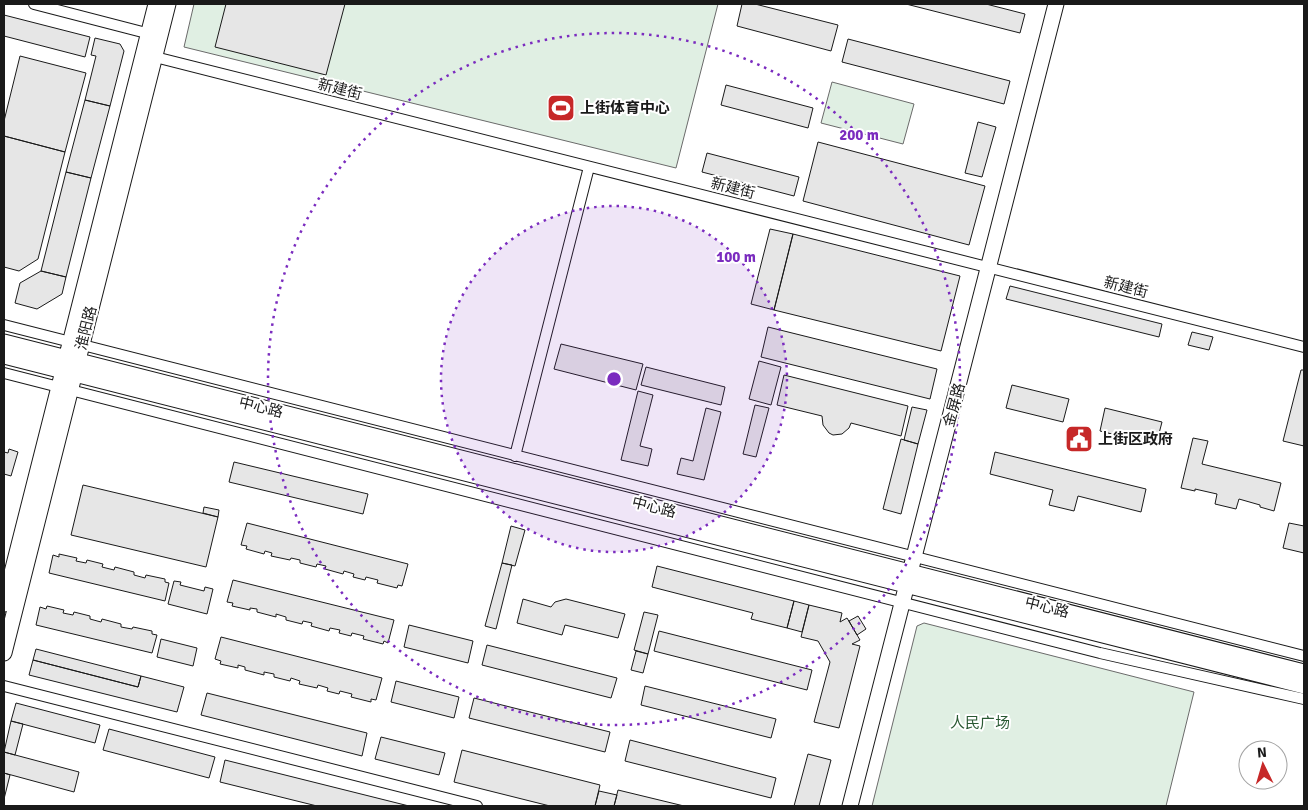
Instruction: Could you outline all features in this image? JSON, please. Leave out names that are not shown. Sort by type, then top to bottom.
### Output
[{"type":"main road","name":"淮阳路","points":[[76,343],[155,58],[156,4]]},
{"type":"main road","name":"淮阳路","points":[[4,653],[70,366],[154,35],[168,4]]},
{"type":"main road","name":"金屏路","points":[[850,806],[1056,4]]},
{"type":"main road","name":"中心路","points":[[4,342],[70,366]]},
{"type":"main road","name":"中心路","points":[[4,356],[70,366],[908,578],[1304,672]]},
{"type":"main road","name":"淮阳路","points":[[4,604],[65,388]]},
{"type":"main road","name":"中心路","points":[[908,578],[1304,686]]},
{"type":"street","points":[[34,4],[154,35]]},
{"type":"street","name":"新建街","points":[[155,58],[1304,347]]},
{"type":"street","points":[[515,456],[589,167]]},
{"type":"street","points":[[4,325],[1304,656]]},
{"type":"street","points":[[4,372],[1100,653],[1304,699]]},
{"type":"street","points":[[4,686],[477,806]]},
{"type":"green space","name":"上街体育中心","points":[[194,4],[718,4],[676,168],[184,47]]},
{"type":"green space","points":[[832,82],[914,104],[903,144],[821,123]]},
{"type":"green space","name":"人民广场","points":[[924,623],[1194,692],[1166,806],[872,806],[917,626]]},
{"type":"building","points":[[226,4],[345,4],[326,75],[215,47]]},
{"type":"building","points":[[742,4],[755,4],[838,25],[831,51],[737,26]]},
{"type":"building","points":[[906,4],[986,4],[1025,14],[1020,33]]},
{"type":"building","points":[[4,15],[90,37],[85,57],[4,36]]},
{"type":"building","points":[[95,38],[120,44],[124,51],[110,106],[85,100],[96,56],[91,55]]},
{"type":"building","points":[[848,39],[1010,81],[1004,104],[842,62]]},
{"type":"building","points":[[20,56],[86,73],[65,152],[4,136],[4,121]]},
{"type":"building","points":[[726,85],[813,108],[808,128],[721,105]]},
{"type":"building","points":[[85,100],[110,106],[91,178],[66,172]]},
{"type":"building","points":[[978,122],[996,127],[982,177],[965,173]]},
{"type":"building","points":[[4,136],[65,152],[38,259],[19,271],[4,267]]},
{"type":"building","points":[[818,142],[985,186],[969,245],[803,201]]},
{"type":"building","points":[[707,153],[799,177],[794,196],[702,172]]},
{"type":"building","points":[[66,172],[91,178],[66,277],[41,271]]},
{"type":"building","points":[[770,229],[793,234],[774,310],[751,304]]},
{"type":"building","points":[[793,234],[960,276],[941,351],[774,310]]},
{"type":"building","points":[[41,271],[66,277],[62,294],[37,309],[15,303],[20,283]]},
{"type":"building","points":[[1010,286],[1162,324],[1159,337],[1006,299]]},
{"type":"building","points":[[768,327],[937,369],[930,399],[761,357]]},
{"type":"building","points":[[1192,332],[1213,337],[1209,350],[1188,345]]},
{"type":"building","points":[[561,344],[643,364],[636,390],[554,369]]},
{"type":"building","points":[[759,361],[781,367],[771,405],[749,399]]},
{"type":"building","points":[[646,367],[725,387],[721,405],[641,385]]},
{"type":"building","points":[[1301,370],[1304,370],[1304,446],[1283,441]]},
{"type":"building","points":[[784,375],[908,406],[901,436],[851,423],[849,428],[842,434],[833,435],[829,433],[823,425],[822,416],[777,405]]},
{"type":"building","points":[[1012,385],[1069,399],[1063,422],[1006,408]]},
{"type":"building","points":[[638,391],[653,395],[640,446],[652,449],[648,466],[621,460]]},
{"type":"building","points":[[755,405],[769,408],[756,457],[743,454]]},
{"type":"building","points":[[912,407],[927,410],[918,444],[904,440]]},
{"type":"building","points":[[706,408],[721,412],[704,480],[677,474],[681,458],[693,461]]},
{"type":"building","points":[[1105,408],[1162,422],[1156,445],[1100,431]]},
{"type":"building","points":[[1193,438],[1208,441],[1202,464],[1281,483],[1274,511],[1239,499],[1236,509],[1215,504],[1217,494],[1181,488]]},
{"type":"building","points":[[901,439],[918,444],[901,514],[883,509]]},
{"type":"building","points":[[9,449],[18,452],[11,476],[4,474],[4,452],[8,453]]},
{"type":"building","points":[[995,452],[1146,489],[1141,512],[1078,496],[1074,511],[1049,505],[1053,490],[990,474]]},
{"type":"building","points":[[234,462],[368,494],[363,514],[229,482]]},
{"type":"building","points":[[83,485],[218,517],[206,567],[71,535]]},
{"type":"building","points":[[204,507],[219,510],[218,517],[203,513]]},
{"type":"building","points":[[247,523],[408,564],[402,586],[398,585],[397,588],[377,583],[378,580],[366,577],[365,580],[353,577],[354,574],[344,571],[343,574],[325,569],[326,566],[317,564],[316,567],[300,563],[300,560],[271,556],[272,553],[265,551],[264,554],[246,549],[247,546],[241,545]]},
{"type":"building","points":[[1289,523],[1304,526],[1304,553],[1283,548]]},
{"type":"building","points":[[511,526],[525,530],[515,566],[502,563]]},
{"type":"building","points":[[59,554],[77,558],[76,561],[86,563],[87,560],[103,564],[102,567],[114,570],[115,567],[134,572],[134,575],[145,578],[146,575],[165,579],[165,582],[169,583],[165,601],[49,573],[53,555],[59,557]]},
{"type":"building","points":[[502,563],[512,565],[496,629],[485,626]]},
{"type":"building","points":[[657,566],[794,601],[787,628],[751,619],[753,613],[652,587]]},
{"type":"building","points":[[233,580],[394,620],[388,643],[384,641],[383,644],[363,639],[364,636],[352,633],[351,636],[339,633],[340,630],[330,628],[329,631],[311,626],[312,623],[303,621],[302,624],[286,620],[286,617],[276,614],[276,617],[257,612],[257,609],[250,608],[250,610],[232,606],[233,603],[227,602]]},
{"type":"building","points":[[174,581],[181,582],[180,585],[204,591],[205,587],[213,589],[207,614],[168,604]]},
{"type":"building","points":[[523,599],[551,607],[555,602],[566,599],[625,614],[618,638],[565,625],[562,635],[517,623]]},
{"type":"building","points":[[794,601],[809,605],[802,632],[787,628]]},
{"type":"building","points":[[809,605],[842,613],[840,622],[847,618],[860,640],[852,644],[860,646],[839,728],[814,722],[830,662],[818,641],[801,637]]},
{"type":"building","points":[[47,606],[64,610],[63,613],[73,615],[74,612],[90,616],[90,619],[101,622],[102,619],[121,624],[121,627],[132,629],[133,627],[152,631],[152,634],[157,635],[152,653],[36,625],[40,607],[46,609]]},
{"type":"building","points":[[644,612],[658,615],[648,654],[634,650]]},
{"type":"building","points":[[858,616],[866,629],[857,635],[849,621]]},
{"type":"building","points":[[409,625],[473,641],[468,663],[404,647]]},
{"type":"building","points":[[659,631],[812,670],[807,690],[654,651]]},
{"type":"building","points":[[221,637],[382,678],[376,700],[371,699],[371,702],[351,697],[352,694],[340,691],[339,694],[327,691],[328,688],[318,685],[317,688],[299,684],[300,681],[291,678],[290,681],[274,677],[274,674],[264,672],[264,675],[245,670],[245,667],[238,665],[238,668],[220,664],[221,661],[215,659]]},
{"type":"building","points":[[161,639],[197,648],[193,666],[157,657]]},
{"type":"building","points":[[487,645],[617,678],[611,698],[482,665]]},
{"type":"building","points":[[36,649],[141,676],[138,687],[33,660]]},
{"type":"building","points":[[636,651],[648,654],[643,673],[631,670]]},
{"type":"building","points":[[33,660],[138,687],[141,676],[184,687],[177,712],[29,675]]},
{"type":"building","points":[[396,681],[459,697],[454,718],[391,702]]},
{"type":"building","points":[[645,686],[776,719],[771,738],[641,705]]},
{"type":"building","points":[[207,693],[367,733],[362,756],[201,715]]},
{"type":"building","points":[[474,698],[610,732],[605,752],[469,718]]},
{"type":"building","points":[[16,703],[100,725],[95,743],[11,721]]},
{"type":"building","points":[[11,721],[23,724],[15,755],[4,752]]},
{"type":"building","points":[[109,729],[215,757],[209,778],[103,750]]},
{"type":"building","points":[[381,737],[445,753],[439,775],[375,759]]},
{"type":"building","points":[[630,740],[776,778],[771,798],[625,761]]},
{"type":"building","points":[[462,750],[600,785],[595,806],[550,806],[454,782]]},
{"type":"building","points":[[4,752],[79,772],[74,792],[4,773]]},
{"type":"building","points":[[808,754],[831,760],[819,806],[794,806]]},
{"type":"building","points":[[225,760],[409,806],[317,806],[220,782]]},
{"type":"building","points":[[4,773],[10,775],[4,799]]},
{"type":"building","points":[[618,790],[684,806],[614,806]]},
{"type":"building","points":[[599,791],[617,795],[614,806],[595,806]]},
{"type":"place","name":"上街体育中心","points":[[561,108]]},
{"type":"place","name":"上街区政府","points":[[1079,439]]}]
